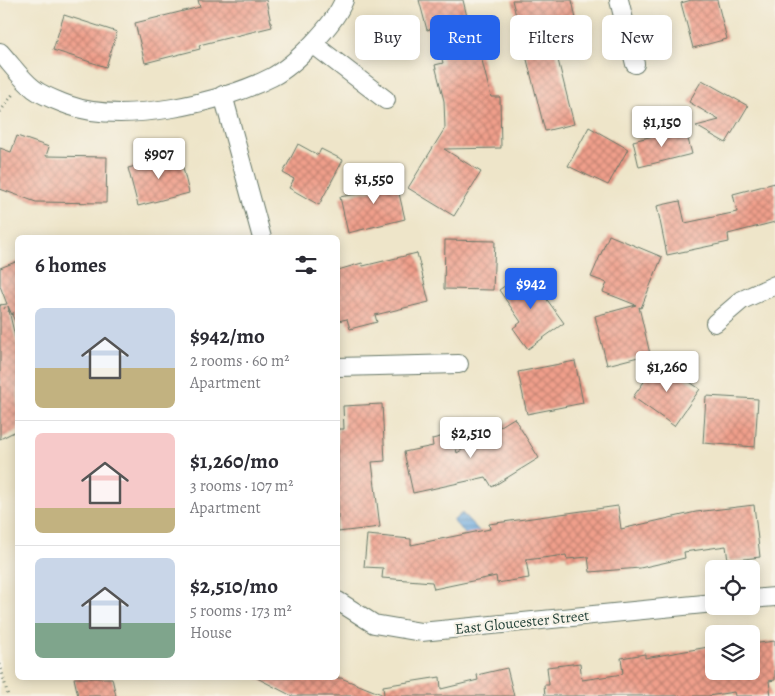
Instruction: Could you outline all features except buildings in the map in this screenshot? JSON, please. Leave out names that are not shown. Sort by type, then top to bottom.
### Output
[{"type":"street","points":[[0,52],[34,89],[69,105],[106,114],[149,112],[223,95],[273,77],[313,44],[340,11],[344,0]]},
{"type":"street","points":[[619,0],[635,64]]},
{"type":"street","points":[[313,44],[386,100]]},
{"type":"street","points":[[223,95],[261,235]]},
{"type":"street","points":[[715,324],[742,300],[775,285]]},
{"type":"street","points":[[340,367],[459,364]]},
{"type":"street","points":[[760,598],[775,597]]},
{"type":"street","name":"East Gloucester Street","points":[[340,602],[374,624],[421,632],[705,604]]},
{"type":"path","points":[[0,305],[15,315]]},
{"type":"path","points":[[0,664],[8,696]]},
{"type":"water","points":[[462,513],[482,534],[473,542],[453,521]]}]
